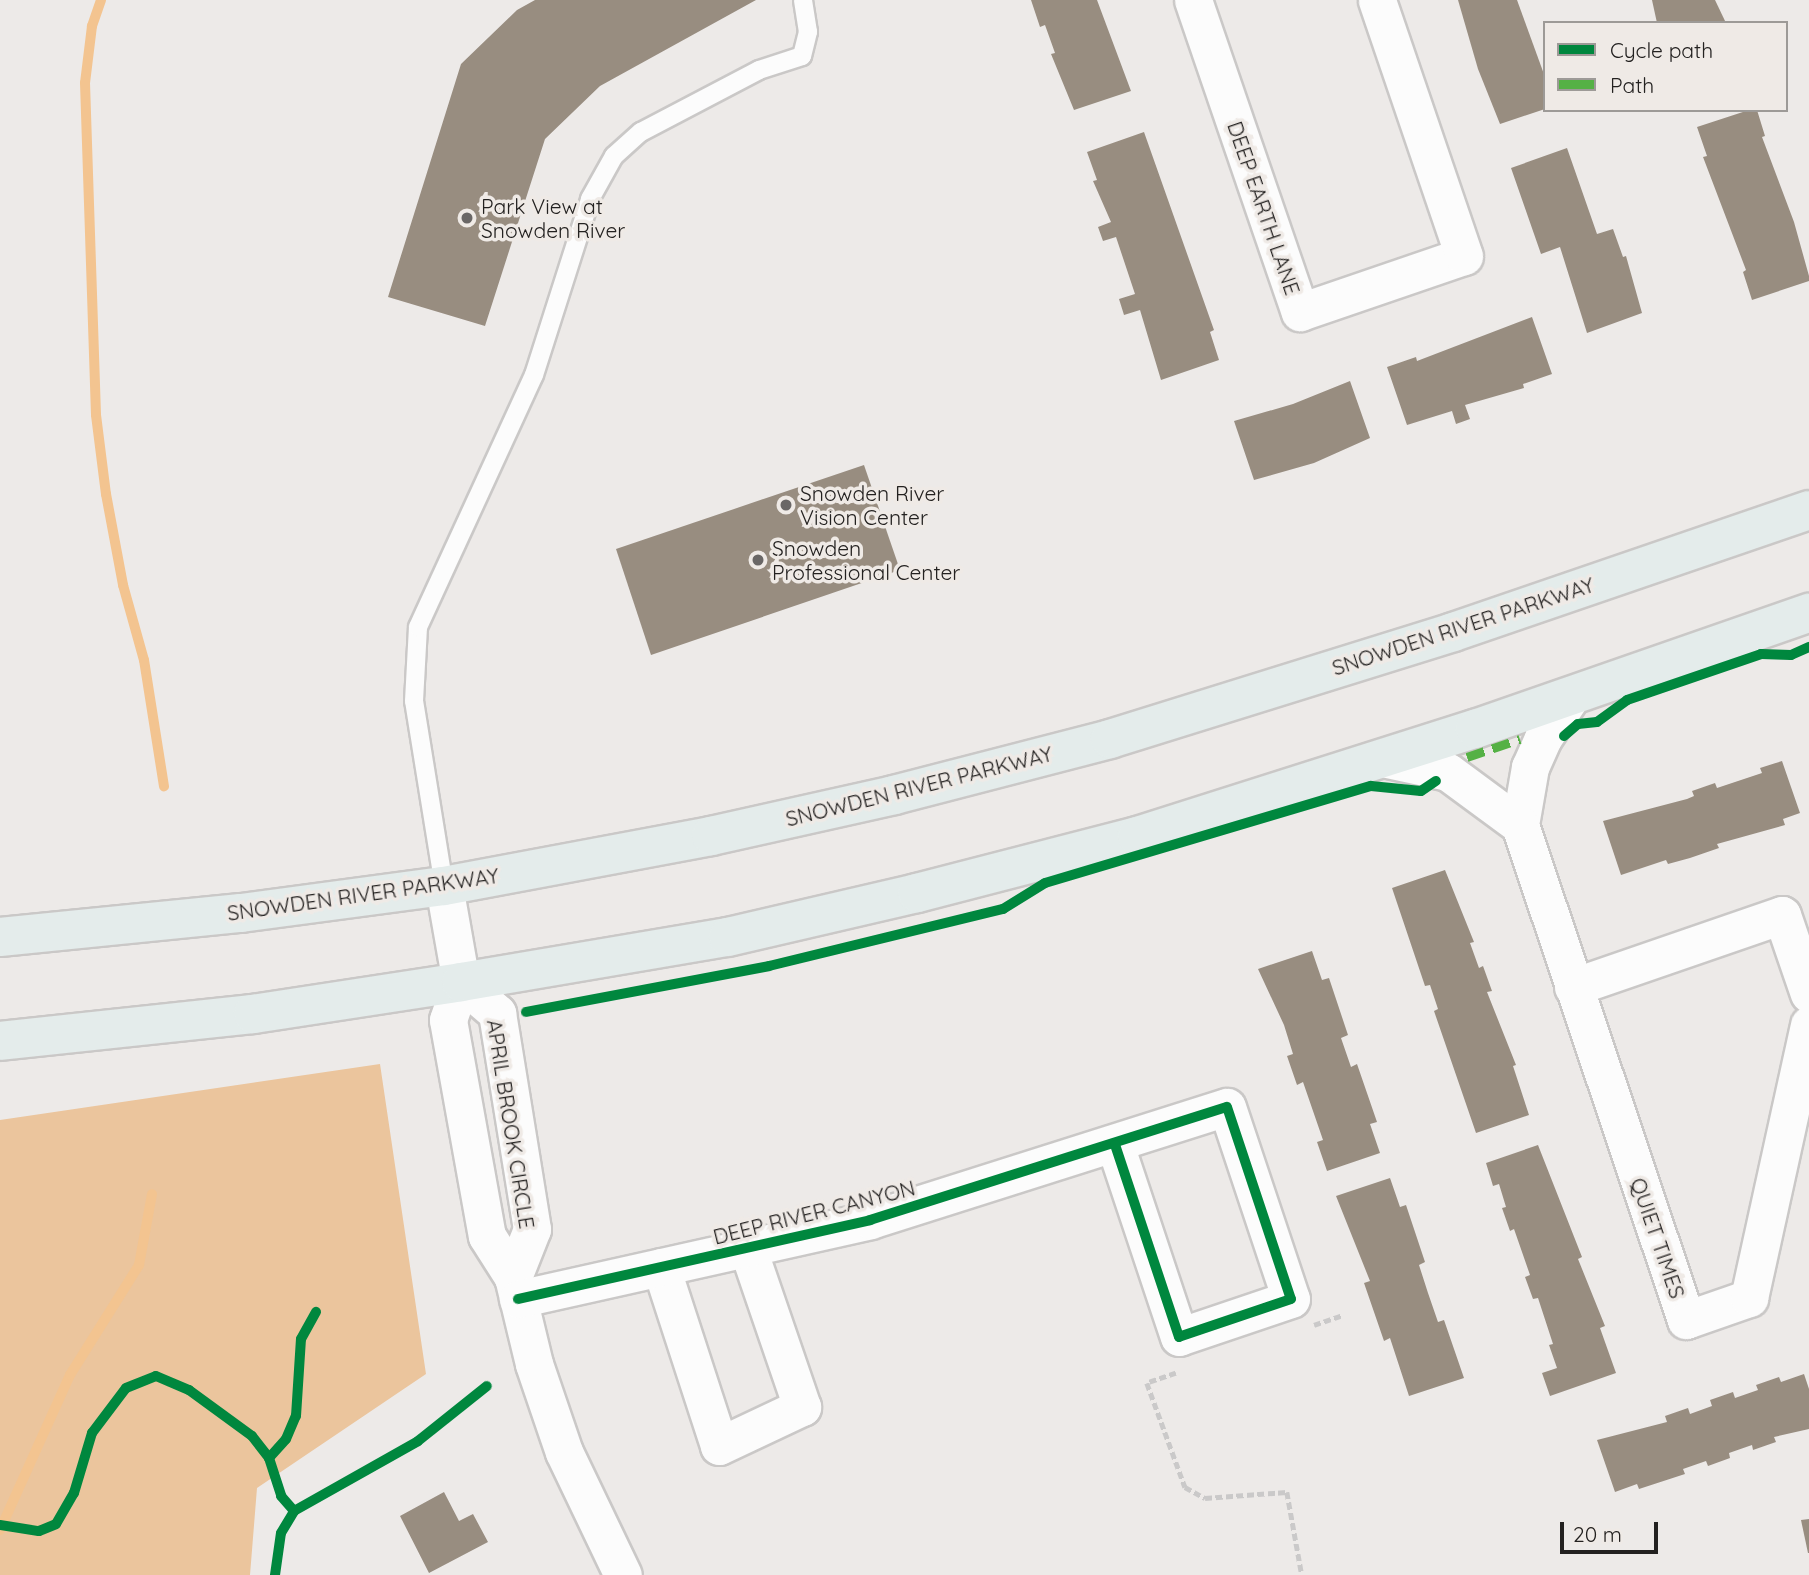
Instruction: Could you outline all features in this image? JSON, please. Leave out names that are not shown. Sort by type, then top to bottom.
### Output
[{"type":"main road","name":"SNOWDEN RIVER PARKWAY","points":[[0,937],[241,913],[443,886],[711,836],[1110,739],[1453,632],[1809,510]]},
{"type":"main road","points":[[0,1041],[253,1014],[461,982],[728,937],[917,893],[1137,836],[1572,695],[1809,613]]},
{"type":"street","name":"DEEP EARTH LANE","points":[[1193,0],[1300,312],[1464,257],[1377,0]]},
{"type":"street","name":"QUIET TIMES","points":[[1572,695],[1543,738],[1530,767],[1520,825],[1686,1320],[1749,1298],[1809,1025]]},
{"type":"street","points":[[1382,758],[1448,772],[1520,825]]},
{"type":"street","name":"APRIL BROOK CIRCLE","points":[[443,886],[461,982],[448,1020],[487,1236],[516,1288],[534,1364],[564,1452],[623,1575]]},
{"type":"street","points":[[1573,987],[1782,915],[1809,994]]},
{"type":"street","name":"APRIL BROOK CIRCLE","points":[[461,982],[497,1013],[532,1229],[516,1288]]},
{"type":"street","name":"DEEP RIVER CANYON","points":[[516,1288],[661,1267],[870,1220],[1115,1145],[1227,1107],[1292,1298],[1179,1337],[1115,1145]]},
{"type":"street","points":[[661,1267],[719,1446],[802,1407],[748,1249]]},
{"type":"lane","points":[[443,886],[414,701],[413,660],[418,627],[534,375],[590,199],[614,156],[641,132],[759,70],[802,56],[808,32],[803,0]]},
{"type":"path","points":[[1304,1329],[1343,1315]]},
{"type":"path","points":[[1186,1369],[1147,1383],[1185,1487],[1205,1498],[1287,1492],[1303,1575]]},
{"type":"shaded area","points":[[380,1064],[426,1374],[257,1488],[250,1575],[0,1575],[0,1120]]},
{"type":"building","name":"Park View at Snowden River","points":[[535,0],[756,0],[600,86],[545,139],[485,326],[388,297],[461,64],[517,10]]},
{"type":"building","points":[[1031,0],[1097,0],[1131,91],[1074,110],[1051,54],[1055,53],[1045,25],[1040,27]]},
{"type":"building","points":[[1458,0],[1517,0],[1543,72],[1543,110],[1500,124],[1478,69]]},
{"type":"building","points":[[1652,0],[1715,0],[1725,21],[1657,21]]},
{"type":"building","points":[[1743,112],[1758,112],[1765,136],[1762,137],[1794,222],[1809,281],[1752,300],[1743,272],[1746,270],[1703,157],[1707,156],[1697,127]]},
{"type":"building","points":[[1144,132],[1214,330],[1210,332],[1219,360],[1161,380],[1140,310],[1124,315],[1119,299],[1135,294],[1116,237],[1103,241],[1098,227],[1111,222],[1093,181],[1097,180],[1087,152]]},
{"type":"building","points":[[1567,148],[1597,234],[1613,229],[1623,257],[1626,256],[1642,313],[1587,333],[1560,247],[1541,254],[1511,168]]},
{"type":"building","points":[[1532,317],[1552,374],[1523,384],[1524,388],[1465,405],[1470,419],[1456,424],[1452,411],[1407,425],[1387,367],[1416,357],[1417,361]]},
{"type":"building","points":[[1350,381],[1370,438],[1314,463],[1254,480],[1234,421],[1293,404]]},
{"type":"building","name":"Snowden Professional Center","points":[[864,465],[900,570],[651,655],[616,549]]},
{"type":"building","points":[[1782,761],[1800,813],[1783,819],[1785,825],[1717,844],[1719,848],[1690,858],[1668,864],[1666,860],[1621,875],[1603,821],[1687,799],[1694,796],[1692,791],[1715,783],[1717,788],[1762,773],[1760,768]]},
{"type":"building","points":[[1445,870],[1474,942],[1470,943],[1479,968],[1483,966],[1492,991],[1487,992],[1516,1065],[1513,1066],[1529,1115],[1476,1133],[1434,1011],[1438,1009],[1430,985],[1425,986],[1392,888]]},
{"type":"building","points":[[1312,951],[1322,980],[1329,978],[1348,1035],[1341,1038],[1351,1067],[1357,1064],[1377,1122],[1370,1124],[1380,1153],[1327,1171],[1317,1142],[1323,1140],[1303,1082],[1297,1085],[1287,1056],[1293,1054],[1284,1025],[1258,969]]},
{"type":"building","points":[[1538,1145],[1582,1257],[1578,1259],[1605,1326],[1600,1328],[1616,1373],[1550,1396],[1542,1373],[1557,1368],[1549,1345],[1553,1344],[1538,1298],[1533,1299],[1525,1277],[1530,1275],[1514,1229],[1510,1231],[1502,1208],[1506,1207],[1499,1184],[1493,1186],[1486,1163]]},
{"type":"building","points":[[1390,1178],[1400,1207],[1406,1205],[1425,1262],[1419,1265],[1428,1293],[1438,1322],[1444,1320],[1464,1378],[1409,1396],[1390,1338],[1384,1341],[1364,1283],[1370,1281],[1336,1196]]},
{"type":"building","points":[[1804,1374],[1809,1389],[1809,1429],[1774,1437],[1776,1442],[1753,1450],[1752,1445],[1729,1453],[1730,1458],[1708,1466],[1706,1461],[1683,1469],[1685,1474],[1639,1489],[1637,1484],[1615,1492],[1597,1440],[1667,1422],[1665,1416],[1688,1408],[1690,1414],[1712,1406],[1710,1400],[1733,1392],[1735,1398],[1758,1390],[1756,1385],[1779,1377],[1781,1382]]},
{"type":"building","points":[[444,1492],[459,1521],[473,1514],[488,1542],[429,1573],[400,1516]]},
{"type":"building","points":[[1809,1519],[1809,1553],[1808,1553],[1801,1520]]},
{"type":"waterway","points":[[101,0],[92,26],[85,83],[96,415],[106,494],[123,585],[144,660],[164,786]]},
{"type":"waterway","points":[[0,1530],[70,1375],[139,1265],[152,1194]]},
{"type":"marked path","points":[[1467,757],[1520,739]]},
{"type":"cycle path","points":[[1564,736],[1578,724],[1597,722],[1627,700],[1761,654],[1791,655],[1809,647]]},
{"type":"cycle path","points":[[526,1012],[769,966],[1003,909],[1045,883],[1371,786],[1421,791],[1436,781]]},
{"type":"cycle path","points":[[518,1299],[870,1220],[1227,1107],[1291,1299],[1179,1337],[1115,1145]]},
{"type":"cycle path","points":[[269,1458],[286,1439],[296,1416],[301,1339],[316,1312]]},
{"type":"cycle path","points":[[0,1525],[39,1531],[56,1524],[74,1493],[92,1433],[126,1388],[156,1376],[189,1390],[252,1436],[269,1458],[281,1496],[294,1511]]},
{"type":"cycle path","points":[[275,1575],[281,1533],[294,1511],[418,1441],[487,1386]]},
{"type":"place","name":"Park View at Snowden River","points":[[467,218]]},
{"type":"place","name":"Snowden River Vision Center","points":[[786,505]]},
{"type":"place","name":"Snowden Professional Center","points":[[758,560]]}]
